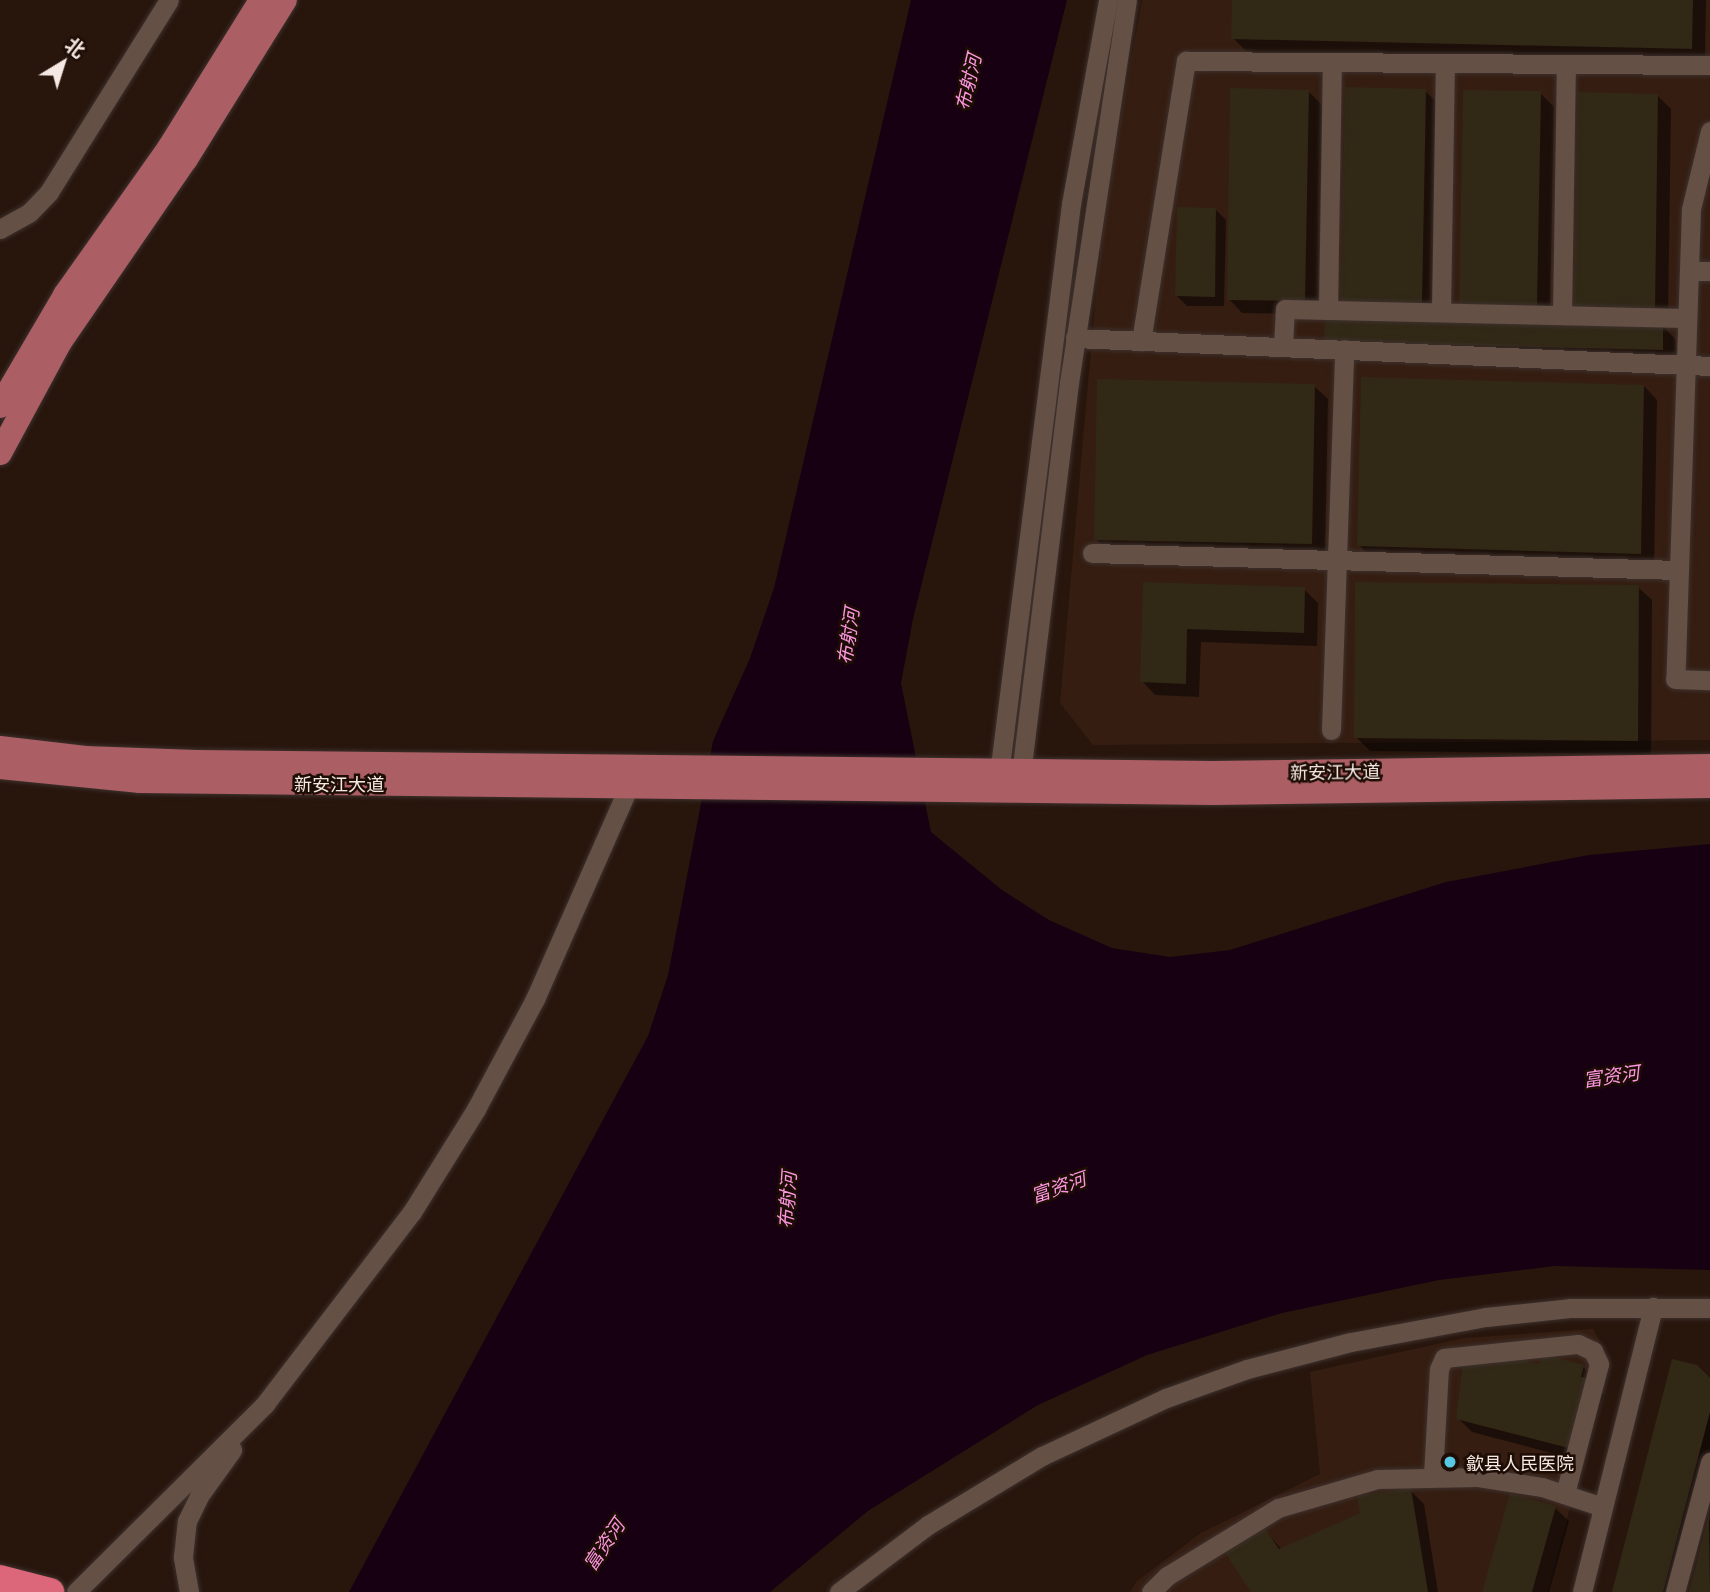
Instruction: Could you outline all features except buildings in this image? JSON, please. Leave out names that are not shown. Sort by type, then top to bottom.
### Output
[{"type":"highway","points":[[0,1579],[50,1592]]},
{"type":"main road","points":[[0,406],[59,304],[169,148],[261,0]]},
{"type":"main road","points":[[0,453],[67,331],[186,159],[285,0]]},
{"type":"main road","name":"新安江大道","points":[[0,748],[141,761],[678,775],[1009,780],[1213,793],[1710,786]]},
{"type":"main road","name":"新安江大道","points":[[1009,780],[1710,766]]},
{"type":"main road","name":"新安江大道","points":[[0,767],[140,781],[630,785],[678,775]]},
{"type":"street","points":[[0,229],[29,214],[49,192],[169,0]]},
{"type":"street","points":[[1009,780],[1069,217],[1108,0]]},
{"type":"street","points":[[1009,780],[1127,0]]},
{"type":"street","points":[[1141,341],[1186,61],[1710,65]]},
{"type":"street","points":[[1328,310],[1332,62]]},
{"type":"street","points":[[1441,312],[1445,63]]},
{"type":"street","points":[[1562,315],[1566,64]]},
{"type":"street","points":[[1710,131],[1691,209],[1675,679],[1710,680]]},
{"type":"street","points":[[1689,271],[1710,271]]},
{"type":"street","points":[[1283,346],[1285,309],[1687,317]]},
{"type":"street","points":[[1075,338],[1710,366]]},
{"type":"street","points":[[1331,730],[1344,349]]},
{"type":"street","points":[[1092,553],[1679,570]]},
{"type":"street","points":[[189,1592],[183,1545],[192,1508],[265,1404],[379,1259],[476,1109],[562,944],[630,785]]},
{"type":"street","points":[[1582,1592],[1653,1307]]},
{"type":"street","points":[[839,1592],[1001,1479],[1094,1430],[1206,1383],[1298,1354],[1444,1323],[1570,1308],[1710,1308]]},
{"type":"street","points":[[1433,1475],[1439,1369],[1444,1358],[1578,1344],[1593,1351],[1599,1364],[1565,1494]]},
{"type":"street","points":[[76,1592],[265,1404]]},
{"type":"street","points":[[1675,1592],[1710,1462]]},
{"type":"street","points":[[1151,1592],[1167,1576],[1279,1508],[1352,1484],[1433,1475],[1510,1481],[1565,1494],[1603,1507]]},
{"type":"shaded area","points":[[1142,0],[1710,0],[1710,740],[1093,745],[1060,703],[1103,213]]},
{"type":"shaded area","name":"歙县人民医院","points":[[1593,1329],[1609,1358],[1548,1592],[1130,1592],[1137,1581],[1201,1533],[1320,1474],[1310,1372],[1464,1338]]},
{"type":"water","points":[[911,0],[1067,0],[913,619],[901,683],[931,832],[1002,890],[1049,920],[1112,948],[1170,957],[1230,950],[1446,882],[1589,855],[1710,844],[1710,1270],[1555,1266],[1439,1280],[1282,1313],[1147,1355],[1038,1405],[868,1511],[770,1592],[349,1592],[648,1036],[668,975],[713,741],[750,658],[774,588]]},
{"type":"place","name":"歙县人民医院","points":[[1450,1462]]},
{"type":"water label","name":"布射河","points":[[967,82]]},
{"type":"water label","name":"布射河","points":[[847,636]]},
{"type":"water label","name":"富资河","points":[[1611,1075]]},
{"type":"water label","name":"富资河","points":[[1058,1186]]},
{"type":"water label","name":"布射河","points":[[786,1200]]},
{"type":"water label","name":"富资河","points":[[603,1544]]}]
